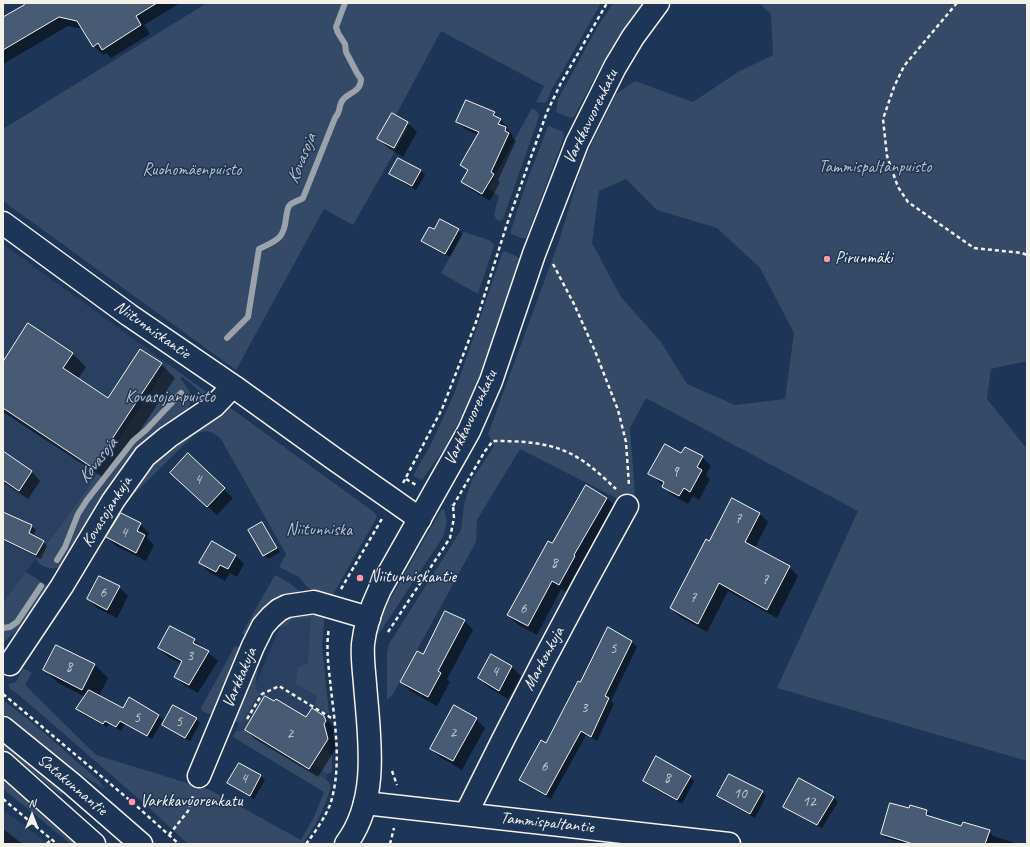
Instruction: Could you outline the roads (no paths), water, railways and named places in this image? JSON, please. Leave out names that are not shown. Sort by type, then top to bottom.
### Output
[{"type":"street","name":"Varkkavuorenkatu","points":[[346,844],[357,824],[365,803],[369,772],[370,752],[363,650],[369,618],[380,589],[469,431],[491,381],[534,254],[577,143],[615,67],[642,24],[658,3]]},
{"type":"street","name":"Niitunniskantie","points":[[3,223],[129,315],[233,386],[420,519]]},
{"type":"street","name":"Kovasojankuja","points":[[10,664],[62,586],[113,501],[145,456],[168,437],[214,406],[233,386]]},
{"type":"street","name":"Markonkuja","points":[[466,814],[506,732],[579,593],[627,506]]},
{"type":"street","name":"Varkkakuja","points":[[199,776],[253,646],[263,626],[271,617],[279,610],[287,606],[314,602],[369,618]]},
{"type":"street","name":"Satakunnantie","points":[[3,728],[72,784],[141,844]]},
{"type":"street","name":"Satakunnantie","points":[[3,763],[94,844]]},
{"type":"street","name":"Tammispaltantie","points":[[365,803],[729,844]]},
{"type":"waterway","name":"Kovasoja","points":[[227,338],[248,317],[259,249],[275,241],[281,235],[285,225],[288,207],[292,203],[303,198],[343,99],[356,90],[360,84],[361,79],[346,52],[345,44],[336,27],[345,3]]},
{"type":"waterway","name":"Kovasoja","points":[[57,560],[65,547],[78,514],[87,500],[133,441],[146,430],[181,393]]},
{"type":"waterway","name":"Kovasoja","points":[[3,628],[10,627],[17,622],[41,586]]},
{"type":"place","name":"Pirunmäki","points":[[827,259]]},
{"type":"place","name":"Niitunniskantie","points":[[360,578]]},
{"type":"place","name":"Varkkavuorenkatu","points":[[132,802]]},
{"type":"park label","name":"Tammispaltanpuisto","points":[[875,168]]},
{"type":"park label","name":"Ruohomäenpuisto","points":[[192,171]]},
{"type":"park label","name":"Kovasojanpuisto","points":[[170,398]]},
{"type":"park label","name":"Niitunniska","points":[[319,531]]}]
